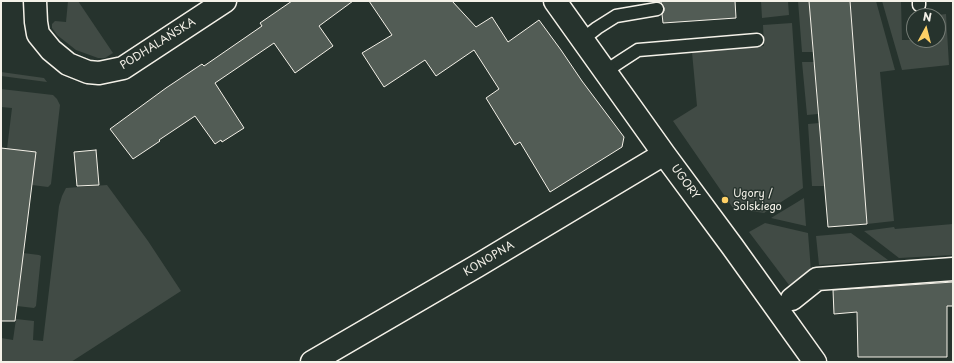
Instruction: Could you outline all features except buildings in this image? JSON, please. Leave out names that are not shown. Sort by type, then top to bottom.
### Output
[{"type":"street","name":"PODHALAŃSKA","points":[[35,1],[38,34],[51,50],[68,64],[88,72],[99,73],[123,68],[225,1]]},
{"type":"street","name":"UGORY","points":[[555,1],[815,362]]},
{"type":"street","name":"KONOPNA","points":[[312,362],[664,154]]},
{"type":"street","points":[[792,299],[816,279],[953,269]]},
{"type":"lane","points":[[583,39],[616,16],[657,8]]},
{"type":"lane","points":[[606,71],[638,50],[757,40]]},
{"type":"shaded area","points":[[68,1],[78,1],[113,53],[105,58],[98,58],[76,50],[57,35],[52,28],[52,24],[55,21],[66,22]]},
{"type":"shaded area","points":[[761,1],[788,1],[789,15],[762,18]]},
{"type":"shaded area","points":[[798,1],[809,1],[813,52],[802,52]]},
{"type":"shaded area","points":[[850,1],[876,1],[895,70],[880,72],[894,221],[867,224]]},
{"type":"shaded area","points":[[882,1],[901,1],[902,40],[906,40],[906,48],[946,48],[946,14],[949,65],[902,70]]},
{"type":"shaded area","points":[[792,23],[803,188],[764,213],[733,208],[673,121],[697,106],[692,52],[764,46],[763,25]]},
{"type":"shaded area","points":[[802,62],[814,62],[818,114],[807,115]]},
{"type":"shaded area","points":[[1,72],[44,78],[47,82],[1,76]]},
{"type":"shaded area","points":[[1,89],[53,95],[60,105],[51,184],[48,187],[32,185],[7,149],[12,108],[1,107]]},
{"type":"shaded area","points":[[819,123],[824,186],[812,186],[808,124]]},
{"type":"shaded area","points":[[107,185],[148,241],[181,291],[71,362],[1,362],[1,338],[13,340],[16,319],[34,321],[33,340],[43,341],[59,206],[66,188]]},
{"type":"shaded area","points":[[804,198],[806,226],[771,218]]},
{"type":"shaded area","points":[[765,223],[808,233],[811,271],[789,285],[749,232]]},
{"type":"shaded area","points":[[953,224],[953,255],[899,258],[864,231],[894,227],[895,229]]},
{"type":"shaded area","points":[[851,233],[888,260],[819,265],[816,236]]},
{"type":"shaded area","points":[[23,253],[41,256],[36,306],[34,308],[17,306]]},
{"type":"place","name":"Ugory / Solskiego","points":[[725,200]]}]
